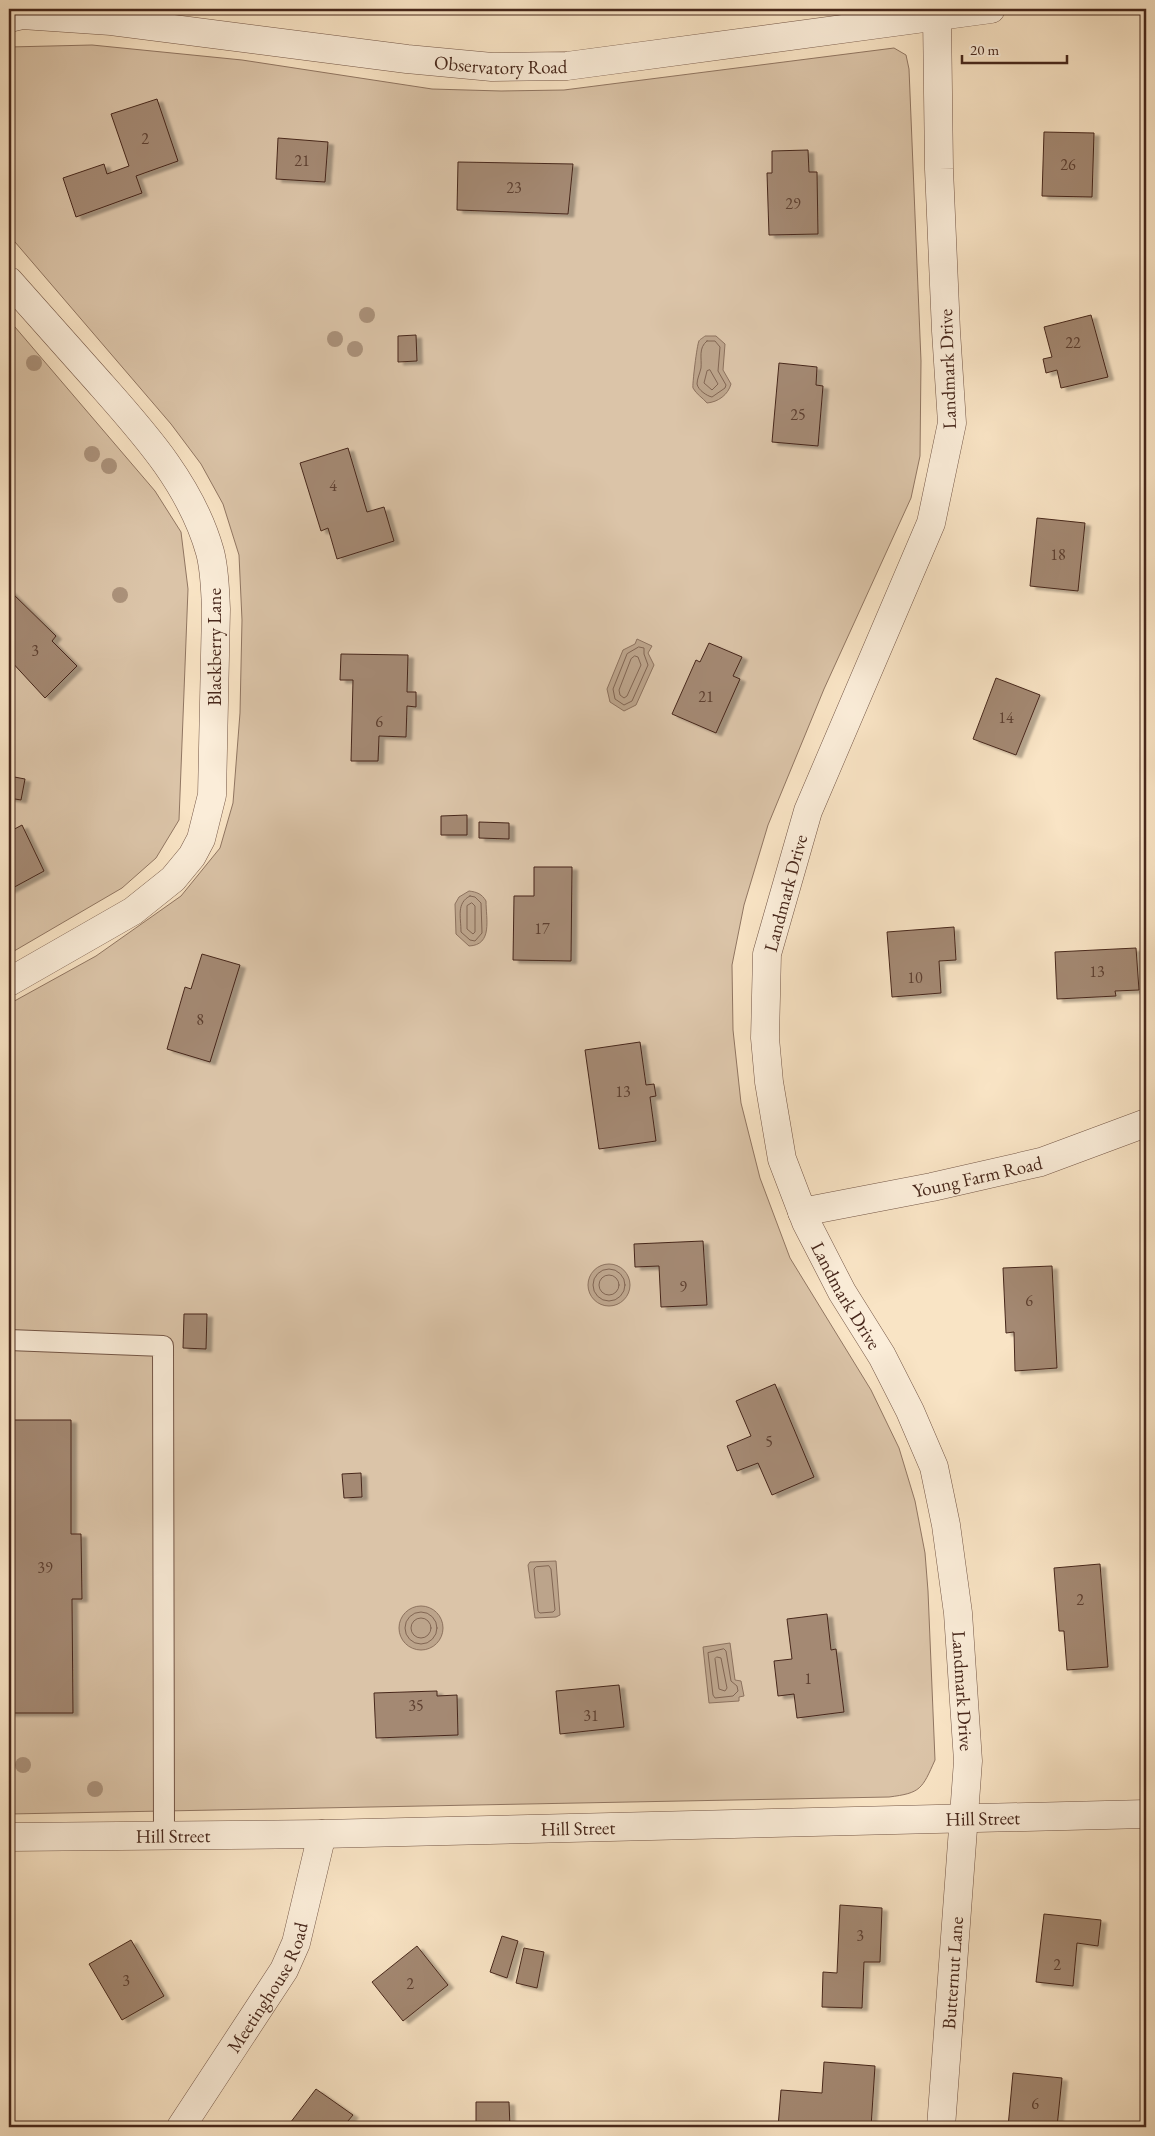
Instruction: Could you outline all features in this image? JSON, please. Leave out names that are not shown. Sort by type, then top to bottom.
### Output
[{"type":"street","name":"Observatory Road","points":[[9,18],[22,15],[111,21],[407,59],[492,67],[567,66],[991,9]]},
{"type":"street","name":"Landmark Drive","points":[[937,16],[939,169],[952,423],[931,523],[810,804],[767,954],[766,1038],[769,1082],[782,1159],[802,1212],[842,1292],[882,1356],[910,1410],[934,1467],[946,1525],[958,1613],[968,1761],[963,1819]]},
{"type":"street","name":"Blackberry Lane","points":[[9,281],[142,430],[176,478],[202,526],[211,554],[216,609],[212,795],[201,839],[192,856],[173,879],[133,911],[9,982]]},
{"type":"street","name":"Young Farm Road","points":[[802,1212],[932,1187],[1041,1162],[1146,1123]]},
{"type":"street","name":"Hill Street","points":[[9,1837],[322,1834],[1146,1814]]},
{"type":"street","name":"Butternut Lane","points":[[941,2127],[963,1819]]},
{"type":"street","name":"Meetinghouse Road","points":[[181,2127],[284,1970],[296,1943],[322,1834]]},
{"type":"lane","points":[[9,1340],[163,1346],[164,1835]]},
{"type":"shaded area","points":[[92,45],[242,60],[432,89],[501,91],[564,90],[894,48],[906,55],[909,69],[921,361],[920,456],[911,498],[824,689],[768,825],[744,905],[732,965],[733,1030],[741,1103],[760,1178],[790,1258],[871,1390],[899,1448],[915,1501],[925,1553],[928,1591],[935,1760],[923,1783],[919,1788],[908,1794],[889,1797],[9,1814],[9,1004],[96,956],[181,896],[220,848],[233,803],[240,713],[242,620],[239,555],[223,504],[201,464],[171,424],[9,235],[9,47]]},
{"type":"shaded area","points":[[9,320],[155,491],[181,532],[188,589],[179,820],[156,858],[122,888],[9,954]]},
{"type":"water","points":[[705,336],[716,336],[725,344],[723,370],[731,384],[728,391],[722,397],[707,403],[693,388],[698,344]]},
{"type":"water","points":[[637,639],[652,646],[648,653],[654,665],[636,705],[624,711],[610,702],[607,689],[623,650],[635,644]]},
{"type":"water","points":[[469,891],[479,894],[486,901],[487,923],[485,936],[482,941],[477,945],[469,946],[456,934],[455,904],[459,897]]},
{"type":"water","points":[[613,1264],[621,1267],[627,1273],[630,1285],[627,1297],[621,1303],[605,1306],[597,1303],[591,1297],[588,1281],[591,1273],[597,1267]]},
{"type":"water","points":[[556,1561],[560,1615],[556,1617],[535,1618],[528,1565],[530,1562]]},
{"type":"water","points":[[421,1606],[433,1610],[439,1616],[443,1628],[439,1640],[433,1646],[421,1650],[409,1646],[403,1640],[399,1628],[403,1616],[409,1610]]},
{"type":"water","points":[[730,1643],[735,1680],[741,1681],[744,1696],[739,1697],[739,1701],[709,1703],[703,1647]]},
{"type":"building","points":[[157,99],[178,161],[136,176],[142,193],[76,217],[63,178],[104,164],[107,174],[129,166],[111,114]]},
{"type":"building","points":[[1044,132],[1094,133],[1092,197],[1042,196]]},
{"type":"building","points":[[278,138],[328,142],[325,182],[276,179]]},
{"type":"building","points":[[808,150],[809,172],[817,172],[818,234],[769,235],[767,173],[772,173],[772,151]]},
{"type":"building","points":[[458,162],[573,164],[568,214],[457,210]]},
{"type":"building","points":[[1091,315],[1108,377],[1061,388],[1057,370],[1046,373],[1043,359],[1052,357],[1044,327]]},
{"type":"building","points":[[416,335],[417,361],[398,362],[398,336]]},
{"type":"building","points":[[779,363],[817,367],[816,385],[823,386],[818,446],[772,442]]},
{"type":"building","points":[[348,448],[367,512],[384,507],[394,541],[337,559],[328,528],[321,531],[300,463]]},
{"type":"building","points":[[1037,518],[1085,523],[1078,591],[1030,586]]},
{"type":"building","points":[[9,590],[56,636],[52,641],[77,666],[45,698],[9,659]]},
{"type":"building","points":[[709,643],[742,657],[733,676],[740,679],[716,733],[672,714],[696,660],[700,662]]},
{"type":"building","points":[[341,654],[408,655],[407,692],[416,692],[416,707],[407,706],[406,737],[379,736],[378,761],[351,761],[353,680],[340,680]]},
{"type":"building","points":[[996,678],[1040,695],[1016,755],[973,739]]},
{"type":"building","points":[[9,776],[25,779],[21,800],[9,798]]},
{"type":"building","points":[[467,815],[467,835],[441,835],[441,816]]},
{"type":"building","points":[[479,822],[509,823],[509,839],[479,838]]},
{"type":"building","points":[[22,825],[44,871],[9,890],[9,832]]},
{"type":"building","points":[[534,867],[572,867],[571,961],[513,960],[514,896],[534,896]]},
{"type":"building","points":[[954,927],[956,960],[939,961],[941,993],[892,997],[887,932]]},
{"type":"building","points":[[1136,948],[1139,990],[1115,991],[1116,996],[1057,999],[1055,952]]},
{"type":"building","points":[[202,954],[240,965],[210,1062],[167,1049],[185,987],[191,989]]},
{"type":"building","points":[[640,1042],[646,1085],[654,1084],[656,1096],[650,1097],[656,1141],[599,1149],[585,1050]]},
{"type":"building","points":[[703,1241],[707,1305],[661,1307],[659,1266],[635,1267],[634,1244]]},
{"type":"building","points":[[1052,1266],[1057,1368],[1015,1371],[1014,1332],[1006,1333],[1003,1268]]},
{"type":"building","points":[[184,1314],[207,1314],[206,1349],[183,1348]]},
{"type":"building","points":[[775,1384],[814,1477],[772,1495],[758,1463],[737,1471],[727,1446],[751,1436],[736,1401]]},
{"type":"building","points":[[9,1420],[71,1420],[71,1534],[81,1534],[82,1599],[72,1599],[73,1713],[9,1713]]},
{"type":"building","points":[[361,1473],[362,1497],[344,1498],[342,1474]]},
{"type":"building","points":[[1100,1564],[1108,1667],[1067,1670],[1064,1631],[1059,1631],[1054,1568]]},
{"type":"building","points":[[827,1614],[831,1650],[836,1649],[844,1712],[797,1718],[794,1694],[778,1696],[774,1661],[792,1659],[787,1619]]},
{"type":"building","points":[[619,1685],[624,1727],[560,1734],[556,1691]]},
{"type":"building","points":[[437,1691],[437,1696],[457,1695],[458,1735],[376,1738],[374,1693]]},
{"type":"building","points":[[840,1905],[882,1908],[880,1962],[864,1962],[862,2008],[822,2007],[823,1972],[837,1973]]},
{"type":"building","points":[[1044,1914],[1101,1920],[1098,1946],[1077,1943],[1073,1986],[1036,1982]]},
{"type":"building","points":[[502,1936],[518,1941],[507,1978],[490,1972]]},
{"type":"building","points":[[131,1940],[164,1996],[122,2020],[89,1964]]},
{"type":"building","points":[[417,1946],[448,1985],[403,2021],[372,1982]]},
{"type":"building","points":[[524,1948],[544,1952],[537,1988],[516,1983]]},
{"type":"building","points":[[824,2062],[875,2066],[871,2127],[778,2127],[781,2090],[822,2093]]},
{"type":"building","points":[[1013,2073],[1062,2078],[1057,2127],[1008,2127]]},
{"type":"building","points":[[316,2089],[353,2115],[343,2127],[287,2127]]},
{"type":"building","points":[[476,2102],[509,2102],[510,2127],[476,2127]]}]
